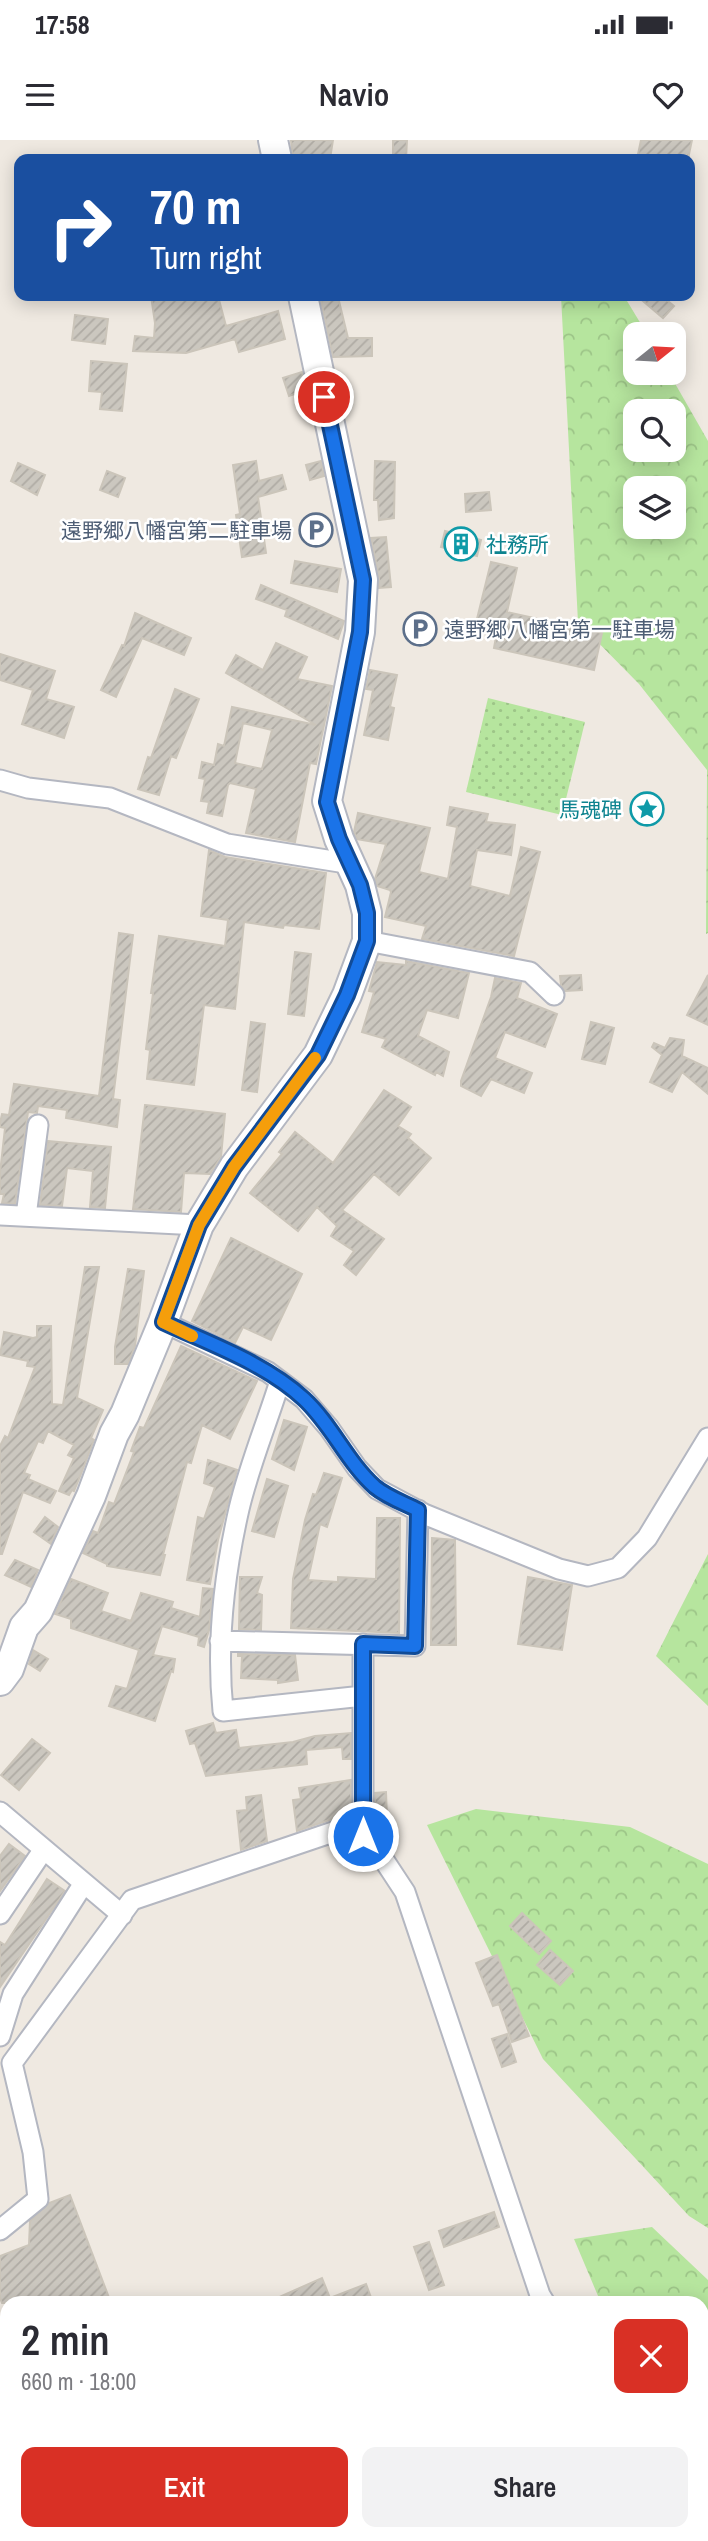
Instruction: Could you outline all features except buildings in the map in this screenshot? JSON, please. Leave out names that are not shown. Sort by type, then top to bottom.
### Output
[{"type":"street","points":[[0,1682],[9,1669],[24,1627],[38,1611],[63,1559],[163,1322],[199,1225],[234,1167],[318,1055],[347,995],[367,941],[367,913],[352,864],[339,839],[327,802],[360,632],[363,580],[304,301]]},
{"type":"street","points":[[0,780],[28,788],[110,798],[227,844],[352,864]]},
{"type":"street","points":[[367,941],[530,971],[554,995]]},
{"type":"street","points":[[26,1216],[38,1125]]},
{"type":"street","points":[[0,1215],[199,1225]]},
{"type":"street","points":[[163,1322],[268,1372],[304,1399],[357,1468],[377,1489],[418,1510],[559,1569],[589,1576],[618,1568],[647,1538],[708,1438]]},
{"type":"street","points":[[280,1381],[239,1507],[220,1615],[223,1711],[363,1696]]},
{"type":"street","points":[[220,1641],[415,1646],[418,1510]]},
{"type":"street","points":[[363,1644],[363,1836]]},
{"type":"street","points":[[1,1815],[122,1915]]},
{"type":"street","points":[[0,2230],[38,2199],[33,2152],[12,2063],[132,1900],[340,1830],[363,1836],[378,1851],[405,1892],[541,2296]]},
{"type":"street","points":[[0,1914],[44,1849]]},
{"type":"street","points":[[1,2026],[13,1994],[85,1883]]},
{"type":"green space","points":[[561,301],[627,301],[640,322],[623,322],[623,385],[676,385],[684,399],[623,399],[623,462],[686,462],[686,403],[708,441],[708,933],[706,934],[707,770],[639,684],[578,622]]},
{"type":"green space","points":[[488,698],[585,722],[562,815],[466,792]]},
{"type":"green space","points":[[708,1554],[708,1706],[656,1656]]},
{"type":"green space","points":[[476,1809],[630,1827],[708,1864],[708,2228],[689,2216],[543,2059],[427,1825]]},
{"type":"green space","points":[[652,2227],[708,2280],[708,2296],[598,2296],[574,2239]]},
{"type":"slow traffic","points":[[192,1336],[163,1322],[199,1225],[234,1167],[315,1058]]},
{"type":"place","name":"遠野郷八幡宮第二駐車場","points":[[316,530]]},
{"type":"place","name":"社務所","points":[[461,544]]},
{"type":"place","name":"遠野郷八幡宮第一駐車場","points":[[420,629]]},
{"type":"place","name":"馬魂碑","points":[[647,809]]},
{"type":"route","points":[[324,397],[363,580],[360,632],[327,802],[339,839],[360,885],[367,913],[367,941],[347,995],[318,1055],[234,1167],[199,1225],[163,1322],[268,1372],[304,1399],[357,1468],[377,1489],[418,1510],[415,1646],[363,1644],[363,1836]]}]
